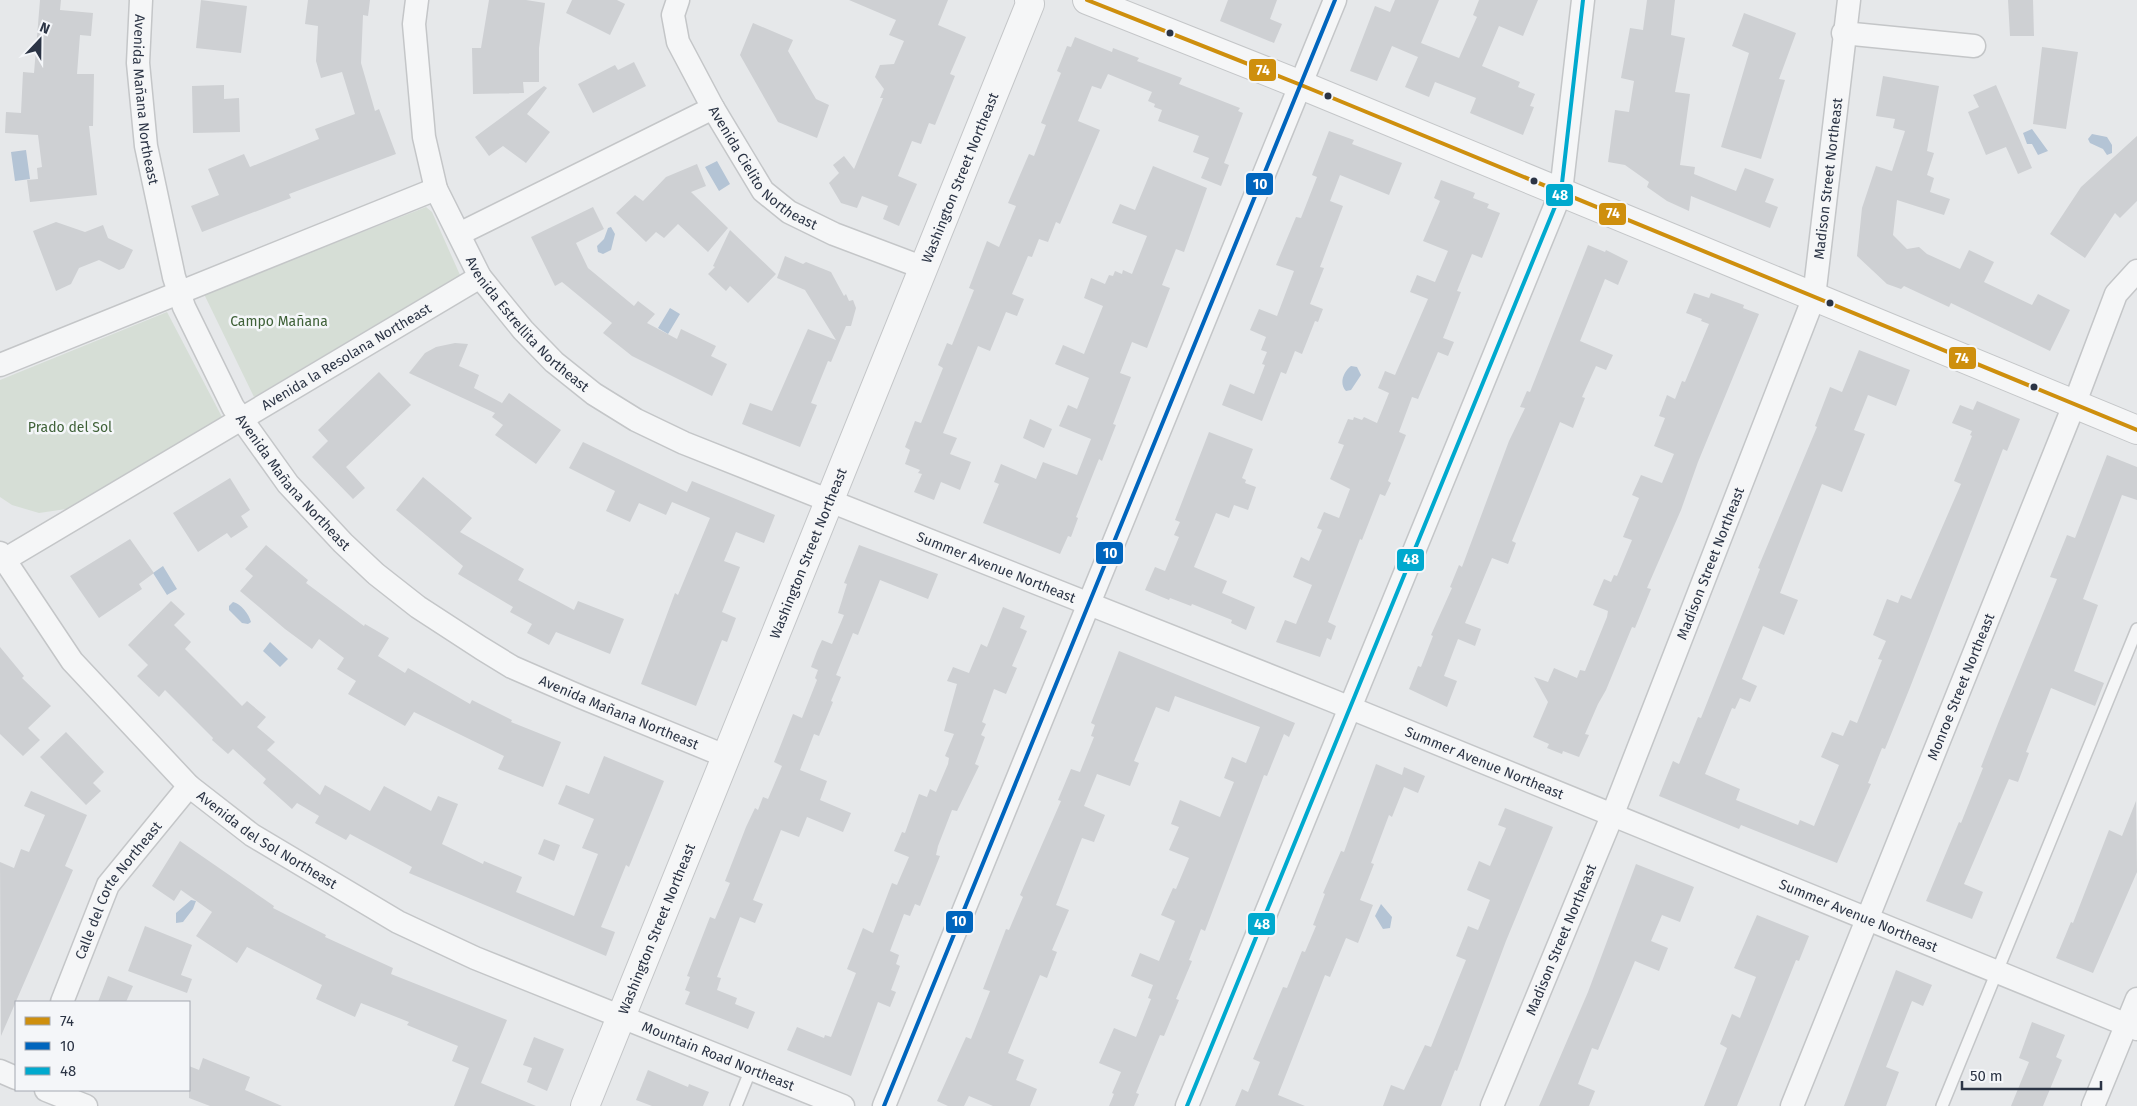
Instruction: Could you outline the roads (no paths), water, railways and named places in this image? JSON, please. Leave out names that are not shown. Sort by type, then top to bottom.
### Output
[{"type":"street","name":"Avenida Mañana Northeast","points":[[141,0],[138,63],[146,146],[179,293],[205,352],[241,419],[288,484],[343,543],[418,607],[512,667],[725,756]]},
{"type":"street","name":"Avenida Estrellita Northeast","points":[[417,0],[414,24],[417,80],[424,137],[436,189],[480,277],[522,330],[554,362],[603,399],[636,420],[684,443],[830,501]]},
{"type":"street","name":"Avenida Cielito Northeast","points":[[678,0],[673,15],[678,42],[713,108],[763,191],[789,212],[834,234],[924,268]]},
{"type":"street","name":"Washington Street Northeast","points":[[585,1106],[1030,4],[1029,0]]},
{"type":"street","points":[[1087,0],[1301,84],[2137,430]]},
{"type":"street","points":[[884,1106],[1335,0]]},
{"type":"street","points":[[1187,1106],[1561,192],[1583,0]]},
{"type":"street","name":"Madison Street Northeast","points":[[1492,1106],[1612,816],[1814,297],[1843,33],[1849,0]]},
{"type":"street","points":[[1843,33],[1974,46]]},
{"type":"street","points":[[459,234],[713,108]]},
{"type":"street","points":[[0,365],[436,189]]},
{"type":"street","name":"Monroe Street Northeast","points":[[1792,1106],[2074,405],[2116,294],[2137,271]]},
{"type":"street","name":"Avenida la Resolana Northeast","points":[[2,556],[241,419],[480,277]]},
{"type":"street","name":"Summer Avenue Northeast","points":[[830,501],[1350,708],[1612,816],[1997,970],[2132,1027]]},
{"type":"street","name":"Avenida del Sol Northeast","points":[[2,556],[72,661],[189,786],[252,835],[398,922],[475,958],[621,1017]]},
{"type":"street","name":"Calle del Corte Northeast","points":[[62,1001],[108,885],[189,786]]},
{"type":"street","points":[[2093,1106],[2132,1027],[2137,999]]},
{"type":"street","name":"Mountain Road Northeast","points":[[621,1017],[844,1106]]},
{"type":"street","points":[[0,1071],[15,1078]]},
{"type":"street","points":[[48,1091],[86,1106]]},
{"type":"lane","points":[[1942,1106],[2137,629]]},
{"type":"lane","points":[[736,1106],[751,1069]]},
{"type":"water","points":[[2032,129],[2048,151],[2038,155],[2032,144],[2027,144],[2023,133]]},
{"type":"water","points":[[2092,134],[2107,137],[2112,145],[2112,153],[2107,155],[2103,149],[2090,143],[2088,139]]},
{"type":"water","points":[[26,150],[30,179],[15,181],[11,152]]},
{"type":"water","points":[[717,161],[730,184],[719,191],[705,167]]},
{"type":"water","points":[[611,227],[615,234],[611,250],[603,254],[598,252],[597,246],[604,239],[608,228]]},
{"type":"water","points":[[670,308],[680,314],[668,334],[658,328]]},
{"type":"water","points":[[1351,366],[1357,367],[1361,375],[1351,390],[1346,391],[1342,382],[1346,371]]},
{"type":"water","points":[[163,566],[177,589],[167,595],[153,573]]},
{"type":"water","points":[[233,602],[244,610],[251,622],[248,624],[242,623],[229,610],[229,606]]},
{"type":"water","points":[[270,642],[288,659],[280,667],[263,651]]},
{"type":"water","points":[[191,900],[196,901],[193,909],[183,922],[176,923],[176,913]]},
{"type":"water","points":[[1381,904],[1392,917],[1390,928],[1383,929],[1375,916]]},
{"type":"park label","name":"Campo Mañana","points":[[279,321]]},
{"type":"park label","name":"Prado del Sol","points":[[70,427]]}]
